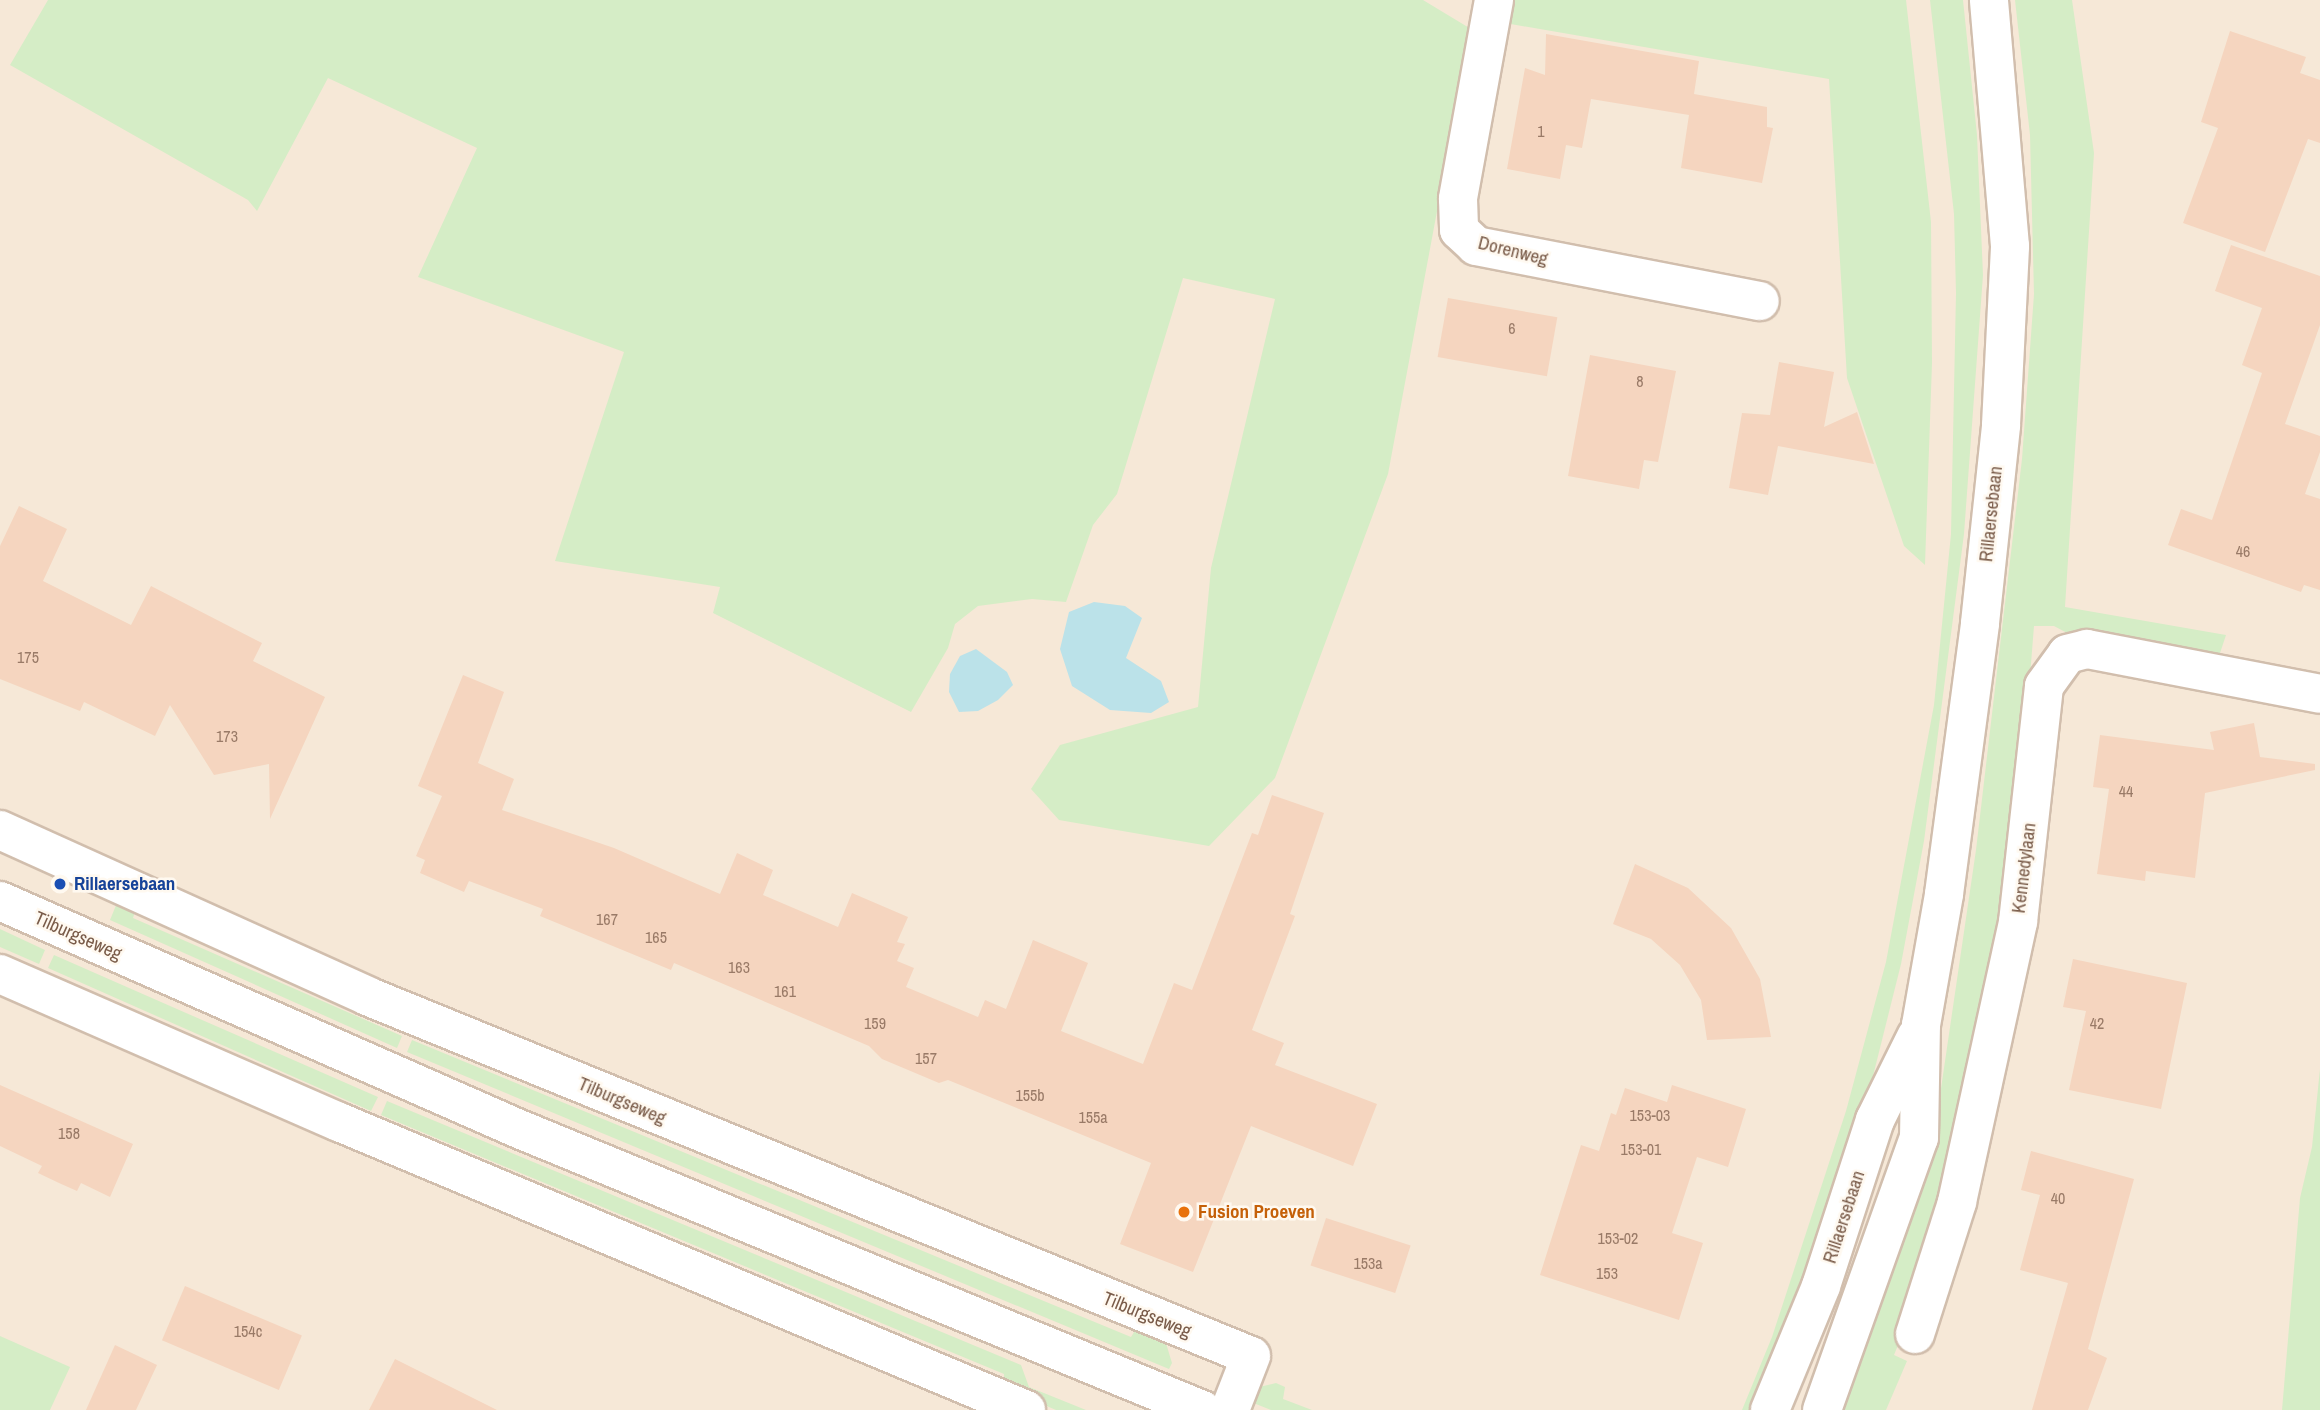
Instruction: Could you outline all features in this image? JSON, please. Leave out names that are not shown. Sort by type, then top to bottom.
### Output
[{"type":"street","name":"Dorenweg","points":[[1494,0],[1458,199],[1459,230],[1476,246],[1759,301]]},
{"type":"street","name":"Rillaersebaan","points":[[1822,1410],[1919,1138],[1921,1025],[1944,894],[1980,623],[2006,347],[2010,246],[1989,0]]},
{"type":"street","name":"Kennedylaan","points":[[1915,1334],[1957,1202],[2018,922],[2044,686],[2067,654],[2087,649],[2320,694]]},
{"type":"street","name":"Tilburgseweg","points":[[0,830],[367,996],[1251,1356],[1230,1410]]},
{"type":"street","name":"Tilburgseweg","points":[[0,901],[519,1129],[1202,1410]]},
{"type":"street","points":[[0,974],[339,1122],[1026,1410]]},
{"type":"street","name":"Rillaersebaan","points":[[1770,1410],[1821,1286],[1875,1120],[1921,1025]]},
{"type":"shaded area","points":[[0,0],[2320,0],[2320,1410],[0,1410]]},
{"type":"green space","points":[[48,0],[1423,0],[1471,29],[1388,474],[1275,778],[1209,846],[1059,820],[1031,789],[1060,745],[1198,707],[1211,568],[1275,299],[1183,278],[1117,494],[1093,525],[1066,602],[1032,599],[978,606],[955,624],[948,648],[911,712],[713,613],[720,587],[555,561],[624,352],[418,277],[477,148],[328,78],[257,211],[248,200],[10,65]]},
{"type":"green space","points":[[1505,0],[1906,0],[1931,222],[1932,363],[1925,565],[1904,546],[1847,378],[1829,79],[1505,23]]},
{"type":"green space","points":[[1930,0],[1963,0],[1977,135],[1983,275],[1964,534],[1924,841],[1901,964],[1855,1148],[1756,1410],[1742,1410],[1772,1337],[1846,1111],[1886,962],[1934,705],[1951,534],[1956,293],[1954,214]]},
{"type":"green space","points":[[2015,0],[2072,0],[2094,153],[2065,607],[2226,635],[2217,662],[2069,634],[2054,626],[2034,626],[2015,864],[1912,1311],[1894,1355],[1907,1361],[1886,1410],[1839,1410],[1899,1257],[1938,1109],[1976,850],[2022,459],[2034,294],[2030,135]]},
{"type":"green space","points":[[119,898],[136,908],[133,918],[402,1036],[397,1048],[110,920]]},
{"type":"green space","points":[[0,929],[45,950],[39,964],[0,947]]},
{"type":"green space","points":[[54,955],[378,1097],[371,1111],[48,968]]},
{"type":"green space","points":[[412,1040],[1131,1337],[1136,1329],[1165,1340],[1172,1363],[1169,1369],[407,1052]]},
{"type":"green space","points":[[2320,1069],[2320,1410],[2282,1410],[2300,1198],[2312,1147]]},
{"type":"green space","points":[[387,1101],[1021,1365],[1029,1387],[1086,1410],[1056,1410],[1004,1388],[1004,1374],[381,1115]]},
{"type":"green space","points":[[0,1336],[70,1367],[50,1410],[0,1410]]},
{"type":"green space","points":[[1276,1383],[1285,1387],[1283,1399],[1312,1410],[1271,1410],[1251,1402],[1255,1388]]},
{"type":"water","points":[[1094,602],[1125,606],[1142,618],[1126,658],[1161,681],[1169,702],[1151,713],[1110,710],[1072,686],[1060,649],[1069,612]]},
{"type":"water","points":[[976,649],[1007,672],[1013,685],[998,700],[978,711],[959,712],[949,692],[950,674],[960,656]]},
{"type":"building","points":[[2230,31],[2306,57],[2300,73],[2320,80],[2320,143],[2308,139],[2265,252],[2183,223],[2218,128],[2201,122]]},
{"type":"building","points":[[1546,34],[1699,61],[1694,94],[1767,107],[1767,127],[1773,128],[1762,183],[1681,168],[1689,115],[1591,99],[1582,148],[1566,145],[1560,179],[1507,169],[1525,68],[1545,75]]},
{"type":"building","points":[[2231,245],[2320,276],[2320,325],[2285,424],[2320,436],[2320,452],[2305,494],[2320,499],[2320,590],[2304,585],[2301,592],[2168,545],[2181,509],[2212,520],[2262,373],[2242,365],[2262,308],[2215,291]]},
{"type":"building","points":[[1448,298],[1557,317],[1547,376],[1438,357]]},
{"type":"building","points":[[1590,355],[1676,371],[1658,462],[1644,460],[1639,489],[1568,476]]},
{"type":"building","points":[[1779,362],[1834,372],[1824,427],[1857,412],[1874,464],[1778,446],[1768,495],[1729,488],[1742,413],[1770,415]]},
{"type":"building","points":[[19,506],[67,529],[43,581],[131,625],[151,586],[262,643],[253,661],[325,697],[270,819],[269,764],[214,775],[170,705],[155,736],[84,702],[80,711],[0,679],[0,546]]},
{"type":"building","points":[[463,675],[504,692],[478,763],[514,779],[502,810],[614,848],[720,894],[737,853],[773,870],[763,895],[838,927],[852,893],[908,917],[897,942],[905,944],[897,961],[914,968],[906,987],[978,1017],[985,1000],[1006,1009],[1033,940],[1088,963],[1061,1031],[1143,1064],[1174,983],[1192,990],[1252,833],[1258,835],[1272,795],[1324,813],[1290,914],[1295,916],[1252,1030],[1284,1043],[1275,1065],[1377,1104],[1353,1166],[1251,1126],[1193,1272],[1120,1244],[1151,1163],[948,1080],[939,1083],[882,1059],[869,1046],[674,963],[671,970],[540,916],[543,909],[469,881],[464,892],[420,873],[425,860],[416,856],[442,796],[418,786]]},
{"type":"building","points":[[2254,723],[2260,757],[2315,764],[2315,770],[2205,793],[2195,878],[2146,871],[2145,881],[2097,874],[2109,789],[2093,787],[2100,735],[2214,750],[2210,732]]},
{"type":"building","points":[[1635,864],[1688,888],[1731,928],[1760,979],[1771,1037],[1707,1040],[1701,1000],[1680,965],[1651,939],[1613,924]]},
{"type":"building","points":[[2073,959],[2187,983],[2161,1109],[2069,1090],[2086,1011],[2063,1007]]},
{"type":"building","points":[[0,1085],[133,1144],[110,1197],[81,1183],[77,1191],[59,1183],[38,1173],[42,1166],[0,1146]]},
{"type":"building","points":[[1672,1085],[1746,1109],[1728,1167],[1697,1157],[1672,1233],[1703,1243],[1679,1320],[1540,1275],[1581,1145],[1599,1151],[1611,1113],[1616,1115],[1625,1088],[1667,1102]]},
{"type":"building","points":[[2031,1151],[2134,1179],[2088,1349],[2107,1358],[2088,1410],[2032,1410],[2068,1283],[2020,1270],[2040,1195],[2021,1190]]},
{"type":"building","points":[[1326,1218],[1411,1246],[1395,1293],[1311,1266]]},
{"type":"building","points":[[185,1286],[302,1336],[279,1390],[162,1340]]},
{"type":"building","points":[[115,1345],[157,1365],[136,1410],[86,1410]]},
{"type":"building","points":[[395,1359],[497,1410],[369,1410]]},
{"type":"place","name":"Rillaersebaan","points":[[60,884]]},
{"type":"place","name":"Fusion Proeven","points":[[1184,1212]]}]
